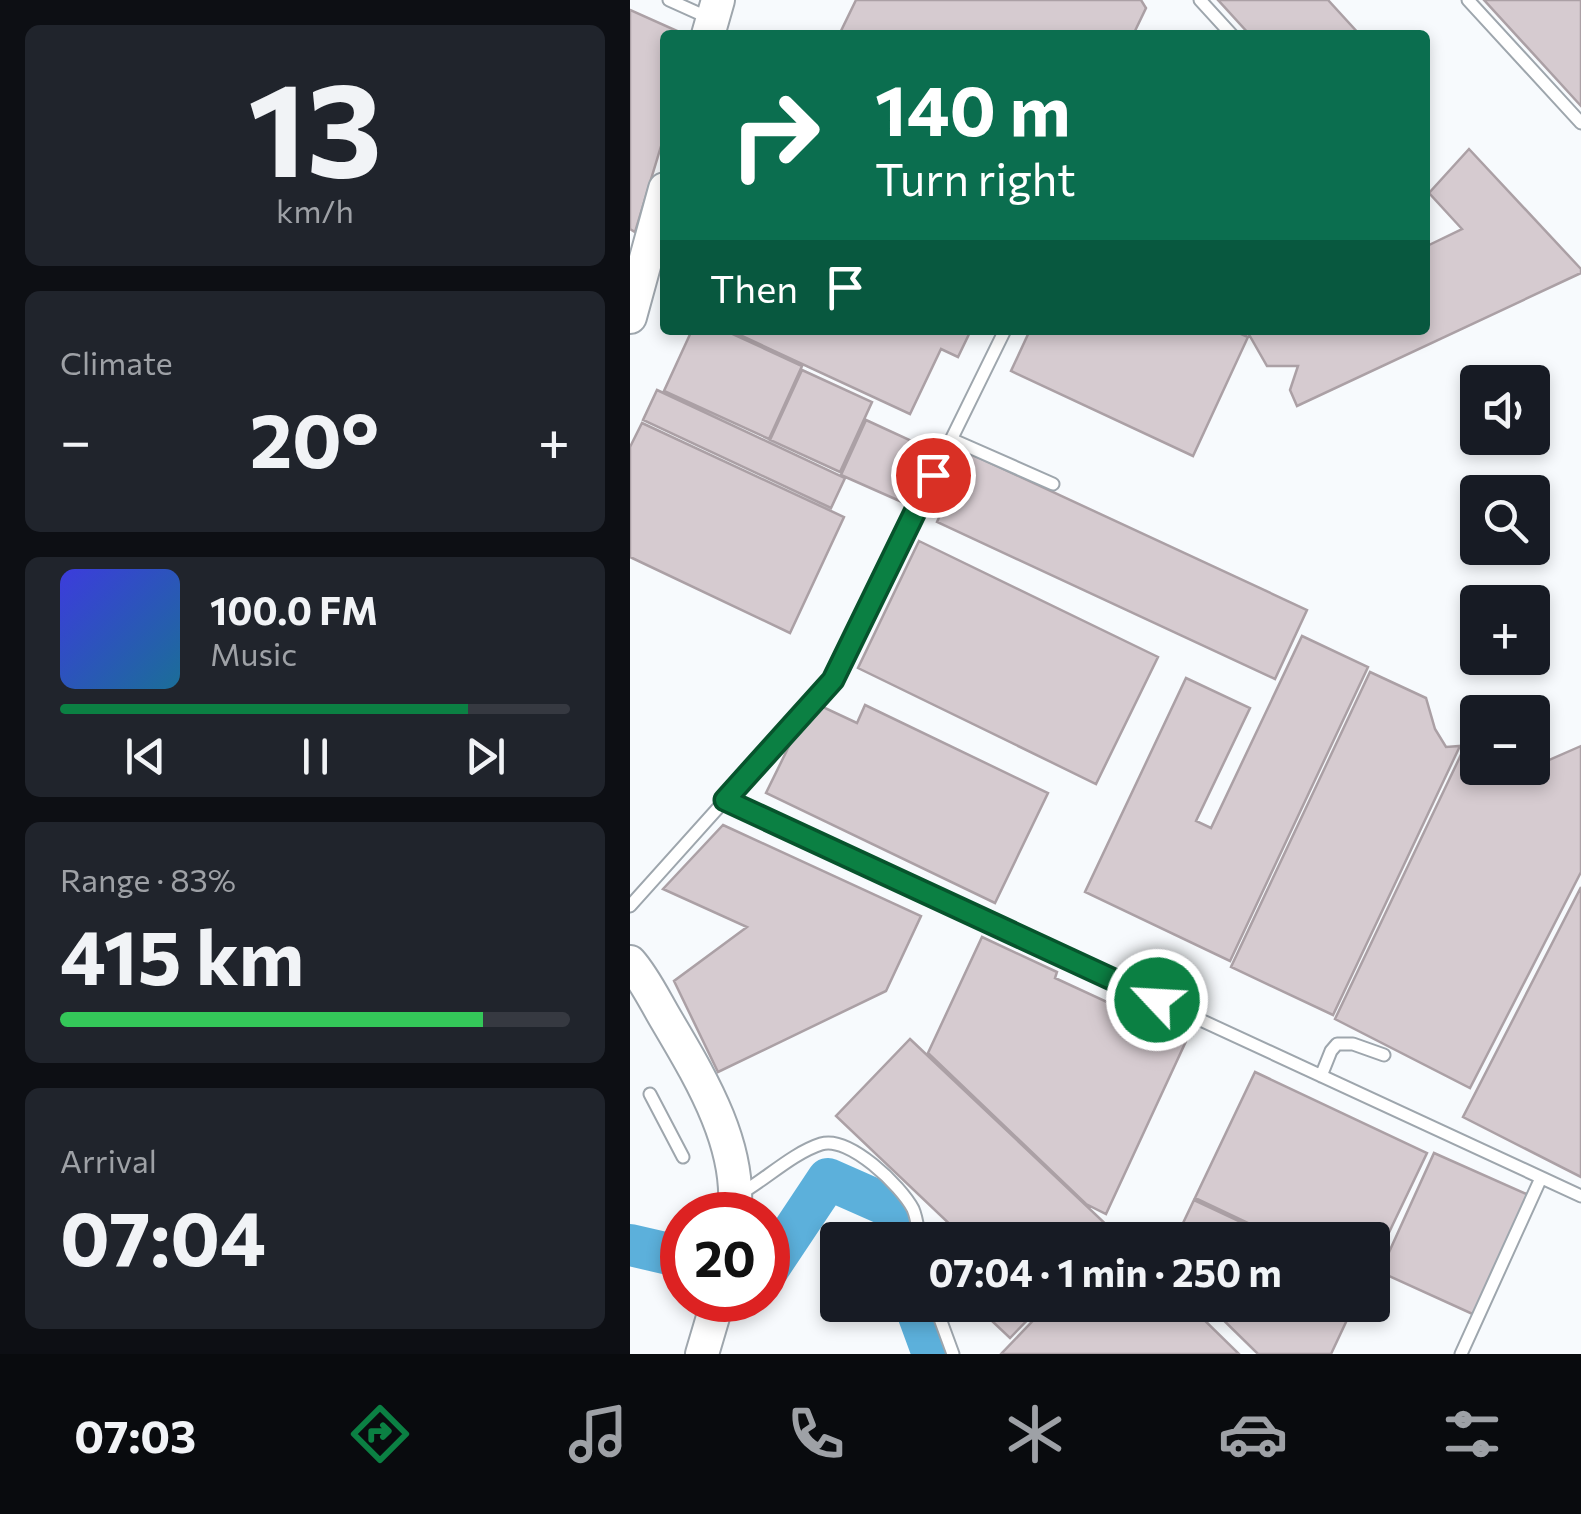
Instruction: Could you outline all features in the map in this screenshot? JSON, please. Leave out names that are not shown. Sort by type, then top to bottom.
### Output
[{"type":"main road","points":[[630,317],[660,206]]},
{"type":"main road","points":[[630,962],[695,1069],[729,1152],[734,1192]]},
{"type":"main road","points":[[702,1354],[711,1322]]},
{"type":"lane","points":[[669,0],[713,18]]},
{"type":"lane","points":[[1200,0],[1227,30]]},
{"type":"lane","points":[[1468,0],[1581,122]]},
{"type":"lane","points":[[630,906],[833,680],[1003,335]]},
{"type":"lane","points":[[951,439],[1053,484]]},
{"type":"lane","points":[[725,800],[1581,1196]]},
{"type":"lane","points":[[1322,1076],[1337,1044],[1353,1044],[1384,1055]]},
{"type":"lane","points":[[650,1094],[683,1158]]},
{"type":"lane","points":[[754,1192],[810,1149],[824,1142],[838,1143],[896,1184],[916,1222]]},
{"type":"lane","points":[[1461,1354],[1540,1178]]},
{"type":"lane","points":[[941,1322],[953,1354]]},
{"type":"building","points":[[856,0],[1141,0],[1146,8],[1135,30],[841,30]]},
{"type":"building","points":[[1218,0],[1328,0],[1355,30],[1245,30]]},
{"type":"building","points":[[1484,0],[1581,0],[1581,106]]},
{"type":"building","points":[[630,10],[675,30],[660,30],[660,150],[635,232],[630,229]]},
{"type":"building","points":[[1469,149],[1581,273],[1297,406],[1290,390],[1298,366],[1267,366],[1249,335],[1430,335],[1430,245],[1462,229],[1430,192]]},
{"type":"building","points":[[690,335],[735,335],[802,366],[769,439],[664,391]]},
{"type":"building","points":[[740,335],[969,335],[958,357],[941,349],[910,414]]},
{"type":"building","points":[[1028,335],[1248,337],[1193,456],[1011,371]]},
{"type":"building","points":[[802,370],[872,402],[840,472],[770,440]]},
{"type":"building","points":[[657,390],[845,478],[831,508],[643,420]]},
{"type":"building","points":[[866,420],[927,448],[902,502],[841,475]]},
{"type":"building","points":[[642,423],[844,517],[790,633],[630,557],[630,447]]},
{"type":"building","points":[[969,453],[1307,610],[1275,679],[937,522]]},
{"type":"building","points":[[919,541],[1158,657],[1096,784],[858,668]]},
{"type":"building","points":[[1302,636],[1368,667],[1230,961],[1085,892],[1186,678],[1250,708],[1196,821],[1211,828]]},
{"type":"building","points":[[1370,672],[1426,698],[1435,729],[1446,747],[1460,746],[1333,1015],[1231,967]]},
{"type":"building","points":[[865,705],[1048,793],[995,903],[766,793],[793,738],[823,707],[857,723]]},
{"type":"building","points":[[1581,746],[1581,872],[1470,1088],[1335,1019],[1460,757],[1460,785],[1550,785],[1550,760]]},
{"type":"building","points":[[723,825],[921,916],[886,991],[718,1072],[674,981],[747,927],[663,889]]},
{"type":"building","points":[[1581,887],[1581,1177],[1463,1117]]},
{"type":"building","points":[[982,937],[1057,972],[1055,978],[1187,1039],[1106,1214],[1086,1204],[928,1053]]},
{"type":"building","points":[[910,1039],[1103,1222],[948,1222],[836,1116]]},
{"type":"building","points":[[1255,1072],[1427,1153],[1390,1230],[1390,1222],[1246,1222],[1195,1198]]},
{"type":"building","points":[[1434,1153],[1531,1196],[1477,1316],[1390,1277],[1390,1250]]},
{"type":"building","points":[[1194,1200],[1241,1222],[1184,1222]]},
{"type":"building","points":[[993,1322],[1026,1322],[1010,1338]]},
{"type":"building","points":[[1032,1322],[1206,1322],[1239,1354],[1001,1354]]},
{"type":"building","points":[[1225,1322],[1346,1322],[1331,1354],[1258,1354]]},
{"type":"waterway","points":[[790,1236],[828,1179],[896,1209],[897,1222]]},
{"type":"waterway","points":[[630,1245],[660,1252]]},
{"type":"waterway","points":[[921,1322],[933,1354]]},
{"type":"route","points":[[933,475],[833,680],[725,800],[1157,1000]]}]
